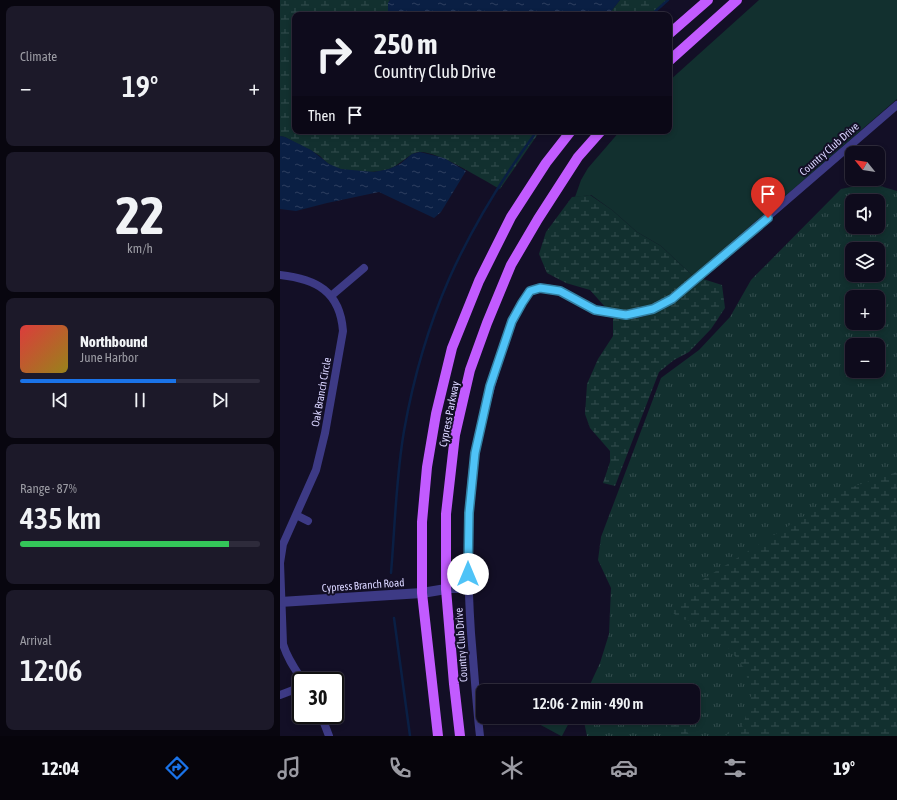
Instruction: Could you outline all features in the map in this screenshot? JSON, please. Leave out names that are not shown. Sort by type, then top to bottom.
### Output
[{"type":"main road","points":[[672,31],[708,0]]},
{"type":"main road","points":[[672,58],[737,0]]},
{"type":"main road","name":"Cypress Parkway","points":[[438,736],[422,593],[422,522],[427,467],[436,414],[452,348],[479,281],[511,217],[546,163],[569,134]]},
{"type":"main road","name":"Cypress Parkway","points":[[460,736],[446,589],[446,514],[455,435],[470,370],[487,323],[511,265],[538,219],[578,157],[598,134]]},
{"type":"street","name":"Country Club Drive","points":[[480,736],[475,690],[468,589],[469,513],[475,453],[490,386],[512,321],[522,303],[530,291],[540,288],[560,291],[595,310],[626,315],[653,309],[672,299],[897,104]]},
{"type":"street","points":[[331,296],[364,268]]},
{"type":"street","name":"Oak Branch Circle","points":[[280,275],[310,281],[325,290],[331,296],[340,314],[343,325],[325,433],[316,470],[281,544],[280,562],[283,644],[286,654],[297,672]]},
{"type":"street","points":[[296,515],[308,520]]},
{"type":"street","points":[[446,589],[468,589]]},
{"type":"street","name":"Cypress Branch Road","points":[[281,602],[422,593],[446,589]]},
{"type":"street","points":[[280,695],[292,690]]},
{"type":"street","points":[[324,724],[329,736]]},
{"type":"green space","points":[[280,0],[390,0],[388,3],[388,12],[292,12],[292,134],[538,134],[500,189],[449,161],[428,153],[420,152],[412,154],[393,167],[383,171],[358,172],[335,167],[312,151],[285,137],[280,136]]},
{"type":"green space","points":[[620,0],[668,0],[654,12],[610,12]]},
{"type":"green space","points":[[759,0],[897,0],[897,99],[693,276],[661,246],[637,232],[612,210],[591,195],[575,197],[581,180],[588,168],[617,134],[672,134],[672,78]]},
{"type":"green space","points":[[856,186],[880,186],[897,191],[897,736],[587,736],[584,724],[700,724],[700,684],[590,684],[600,663],[609,634],[611,588],[598,560],[601,537],[661,378],[699,350],[730,317],[751,280],[841,189]]},
{"type":"green space","points":[[590,195],[612,210],[637,232],[661,246],[693,276],[669,296],[651,305],[625,311],[606,308],[590,290],[566,283],[547,273],[539,254],[546,232],[572,197]]},
{"type":"green space","points":[[703,279],[722,285],[725,308],[711,329],[689,352],[674,360],[659,372],[615,486],[603,483],[610,462],[610,451],[590,428],[585,414],[587,384],[598,359],[613,336],[613,317],[627,318],[651,314],[673,303]]},
{"type":"green space","points":[[897,472],[897,736],[726,736],[730,728],[742,728],[750,703],[751,693],[745,669],[723,641],[700,622],[680,619],[672,612],[702,580],[849,488]]},
{"type":"green space","points":[[539,724],[568,724],[561,736]]},
{"type":"green space","points":[[667,724],[684,724],[690,736],[671,736]]},
{"type":"water","points":[[390,0],[620,0],[610,12],[388,12],[388,3]]},
{"type":"water","points":[[280,136],[311,150],[329,164],[341,169],[374,172],[389,169],[400,164],[412,154],[420,152],[444,158],[466,171],[441,212],[434,218],[379,192],[296,211],[280,209]]},
{"type":"waterway","points":[[654,12],[668,0]]},
{"type":"waterway","points":[[391,573],[401,448],[412,392],[434,316],[449,279],[478,221],[500,184],[535,134]]},
{"type":"waterway","points":[[394,618],[410,736]]},
{"type":"route","points":[[468,574],[469,513],[475,453],[490,386],[512,321],[530,291],[540,288],[560,291],[595,310],[626,315],[653,309],[672,299],[768,218]]}]
